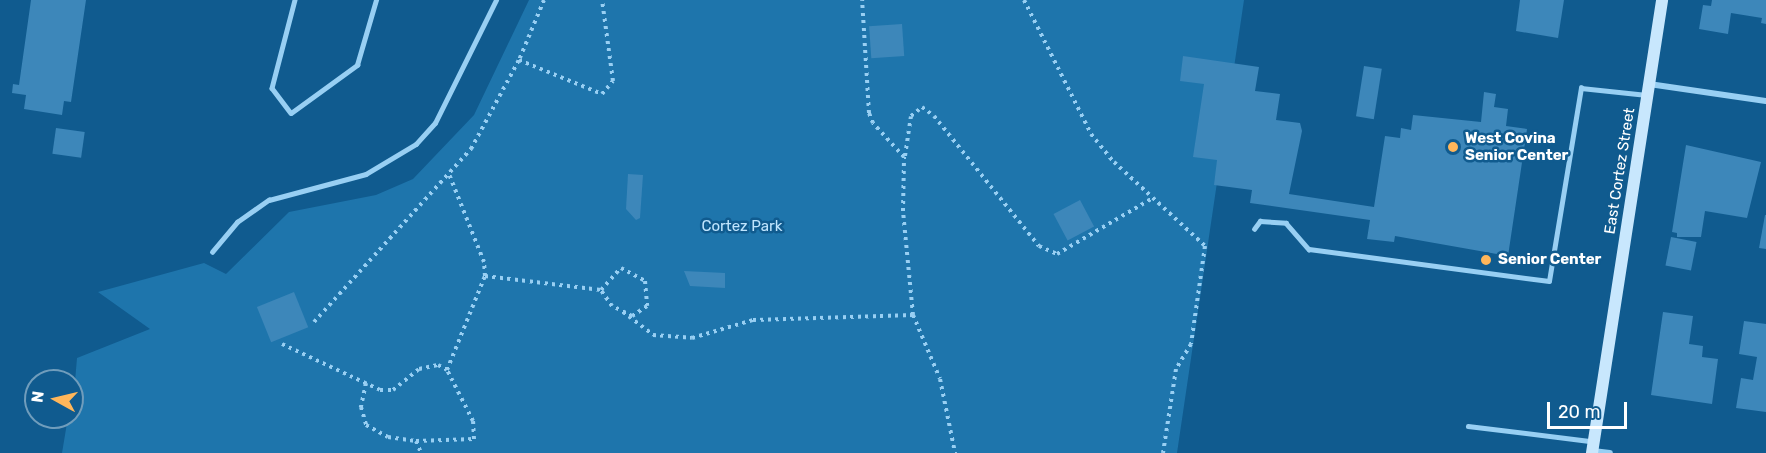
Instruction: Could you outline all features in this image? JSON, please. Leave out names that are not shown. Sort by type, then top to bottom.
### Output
[{"type":"street","name":"East Cortez Street","points":[[1593,448],[1662,0]]},
{"type":"street","points":[[1648,89],[1766,100]]},
{"type":"street","points":[[1593,448],[1610,453]]},
{"type":"lane","points":[[296,0],[272,88],[291,113],[357,64],[376,0]]},
{"type":"lane","points":[[212,252],[237,222],[269,200],[366,174],[416,144],[435,123],[496,0]]},
{"type":"lane","points":[[1254,230],[1260,221],[1286,223],[1309,249],[1549,281],[1581,88],[1648,89]]},
{"type":"lane","points":[[1467,426],[1593,448]]},
{"type":"path","points":[[314,322],[471,149],[519,60],[544,0]]},
{"type":"path","points":[[519,60],[602,94],[614,81],[602,0]]},
{"type":"path","points":[[862,0],[869,113],[873,123],[904,157]]},
{"type":"path","points":[[1024,0],[1091,134],[1205,246],[1191,344],[1176,369],[1163,453]]},
{"type":"path","points":[[955,453],[940,379],[913,315],[903,211],[904,157],[911,116],[922,107],[934,116],[1039,246],[1058,254],[1154,198]]},
{"type":"path","points":[[447,370],[485,276],[484,262],[448,174]]},
{"type":"path","points":[[485,276],[601,290],[612,306],[632,316],[647,306],[645,281],[621,268],[601,290]]},
{"type":"path","points":[[623,312],[653,335],[692,338],[753,320],[913,315]]},
{"type":"path","points":[[282,344],[366,383],[393,390],[419,369],[438,365],[447,370],[473,422],[474,439],[416,441],[388,437],[366,425],[361,407],[366,383]]},
{"type":"path","points":[[416,441],[421,453]]},
{"type":"green space","name":"Cortez Park","points":[[529,0],[1244,0],[1177,453],[62,453],[66,429],[84,429],[84,369],[76,369],[77,358],[150,329],[98,292],[204,263],[226,274],[289,212],[376,195],[413,179],[474,115]]},
{"type":"building","points":[[31,0],[86,0],[71,102],[64,101],[62,115],[24,109],[26,95],[12,93],[13,84],[19,85]]},
{"type":"building","points":[[1520,0],[1564,0],[1558,38],[1516,31]]},
{"type":"building","points":[[1712,0],[1766,0],[1766,24],[1761,23],[1762,18],[1731,13],[1728,34],[1699,29],[1703,5],[1711,6]]},
{"type":"building","points":[[902,24],[904,56],[871,58],[869,26]]},
{"type":"building","name":"West Covina Senior Center","points":[[1183,56],[1259,67],[1255,91],[1280,94],[1276,120],[1300,123],[1302,131],[1289,194],[1374,207],[1385,136],[1400,138],[1401,128],[1411,130],[1413,115],[1481,122],[1484,92],[1496,94],[1494,107],[1508,109],[1506,126],[1527,129],[1508,256],[1395,236],[1394,242],[1367,239],[1370,220],[1250,203],[1252,190],[1214,185],[1217,160],[1193,157],[1204,84],[1180,81]]},
{"type":"building","points":[[1364,66],[1382,69],[1374,119],[1356,116]]},
{"type":"building","points":[[56,128],[85,132],[81,158],[52,154]]},
{"type":"building","points":[[1686,145],[1761,162],[1747,218],[1705,211],[1701,237],[1677,237],[1677,233],[1672,232]]},
{"type":"building","points":[[628,174],[643,175],[640,218],[636,220],[626,209]]},
{"type":"building","points":[[1080,200],[1094,226],[1068,241],[1054,214]]},
{"type":"building","points":[[1766,215],[1766,249],[1759,248]]},
{"type":"building","points":[[1671,237],[1697,242],[1691,270],[1665,265]]},
{"type":"building","points":[[684,271],[725,273],[725,288],[690,286]]},
{"type":"building","points":[[294,292],[308,327],[271,342],[257,307]]},
{"type":"building","points":[[1663,312],[1693,316],[1689,344],[1703,346],[1702,357],[1718,359],[1712,404],[1651,395]]},
{"type":"building","points":[[1744,321],[1766,324],[1766,412],[1736,408],[1741,378],[1753,380],[1757,357],[1739,354]]},
{"type":"place","name":"West Covina Senior Center","points":[[1453,147]]},
{"type":"place","name":"Senior Center","points":[[1486,260]]}]
